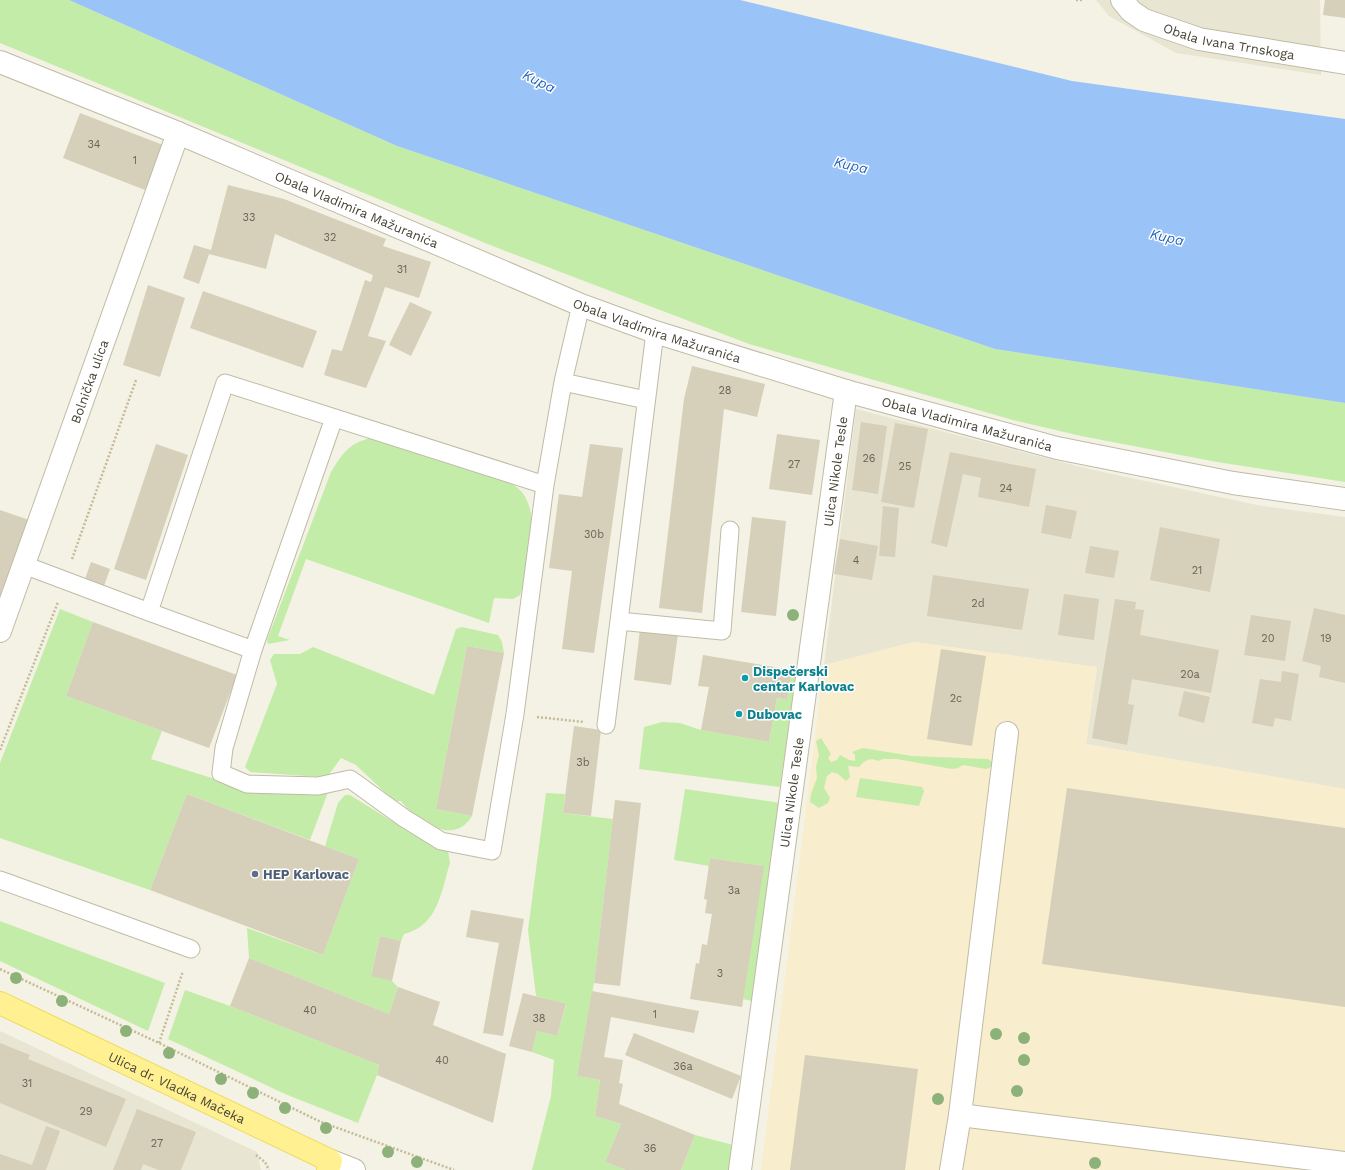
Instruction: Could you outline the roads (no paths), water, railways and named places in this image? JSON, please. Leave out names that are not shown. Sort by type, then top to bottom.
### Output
[{"type":"main road","name":"Ulica dr. Vladka Mačeka","points":[[0,1003],[329,1165]]},
{"type":"street","name":"Obala Ivana Trnskoga","points":[[1122,0],[1131,11],[1144,20],[1199,39],[1345,63]]},
{"type":"street","name":"Obala Vladimira Mažuranića","points":[[0,62],[178,133],[581,305],[655,332],[846,391],[1057,448],[1233,483],[1345,499]]},
{"type":"street","name":"Bolnička ulica","points":[[0,630],[178,133]]},
{"type":"street","name":"Ulica Nikole Tesle","points":[[740,1170],[846,391]]},
{"type":"street","points":[[951,1170],[960,1115],[1007,733]]},
{"type":"street","points":[[960,1115],[1345,1163]]},
{"type":"street","name":"Ulica dr. Vladka Mačeka","points":[[329,1165],[354,1170]]},
{"type":"lane","points":[[334,418],[253,650],[224,748],[221,773],[247,784],[318,786],[350,779],[404,818],[441,840],[492,850],[515,714],[545,485],[563,382],[581,305]]},
{"type":"lane","points":[[606,725],[655,332]]},
{"type":"lane","points":[[149,612],[225,382],[545,485]]},
{"type":"lane","points":[[563,382],[646,400]]},
{"type":"lane","points":[[619,621],[722,631],[730,530]]},
{"type":"lane","points":[[24,566],[253,650]]},
{"type":"lane","points":[[0,880],[190,949]]},
{"type":"water","name":"Kupa","points":[[69,0],[740,0],[1072,81],[1345,119],[1345,403],[995,349],[397,146]]},
{"type":"place","name":"Dispečerski centar Karlovac","points":[[745,678]]},
{"type":"place","name":"Dubovac","points":[[739,714]]},
{"type":"place","name":"HEP Karlovac","points":[[255,874]]}]
